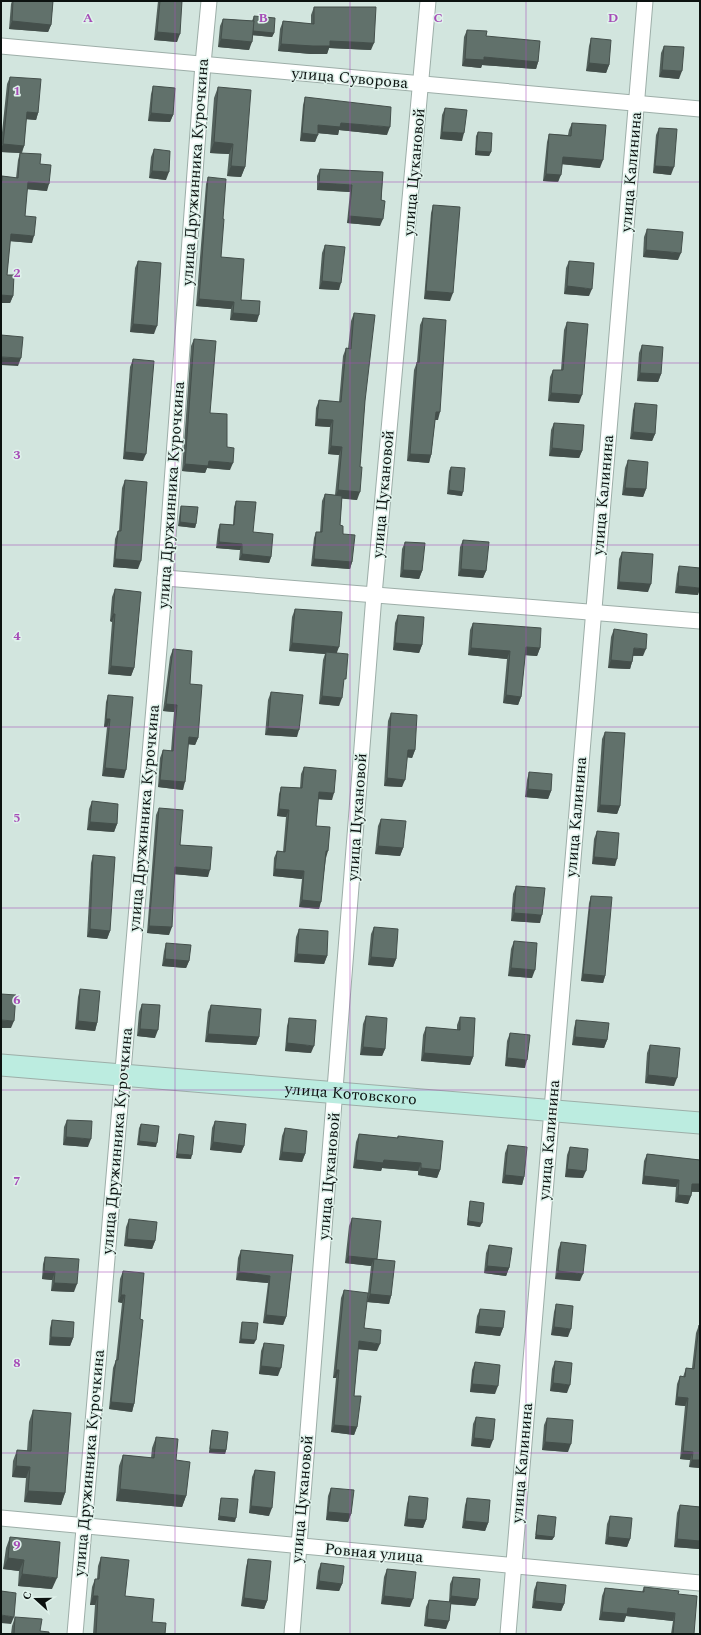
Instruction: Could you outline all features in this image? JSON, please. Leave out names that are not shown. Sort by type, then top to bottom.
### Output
[{"type":"street","name":"улица Дружинника Курочкина","points":[[75,1634],[165,578],[209,1]]},
{"type":"street","name":"улица Цукановой","points":[[292,1634],[336,1092],[374,595],[422,84],[428,1]]},
{"type":"street","name":"улица Калинина","points":[[508,1634],[645,1]]},
{"type":"street","name":"улица Суворова","points":[[1,46],[700,109]]},
{"type":"street","points":[[165,578],[700,621]]},
{"type":"street","name":"улица Котовского","points":[[1,1065],[700,1122]]},
{"type":"street","name":"Ровная улица","points":[[1,1518],[700,1583]]},
{"type":"building","points":[[13,1],[53,1],[51,25],[12,21]]},
{"type":"building","points":[[160,1],[182,1],[180,34],[157,32]]},
{"type":"building","points":[[314,7],[376,7],[374,43],[330,41],[330,46],[281,44],[283,21],[314,24]]},
{"type":"building","points":[[254,16],[275,18],[274,33],[253,31]]},
{"type":"building","points":[[223,19],[254,21],[252,42],[221,39]]},
{"type":"building","points":[[467,30],[487,31],[486,36],[540,41],[538,62],[484,57],[484,60],[465,59]]},
{"type":"building","points":[[591,38],[611,40],[609,65],[589,63]]},
{"type":"building","points":[[664,46],[684,47],[682,71],[662,70]]},
{"type":"building","points":[[10,77],[41,79],[38,113],[27,112],[24,146],[3,144]]},
{"type":"building","points":[[153,86],[175,88],[173,115],[151,113]]},
{"type":"building","points":[[218,87],[251,90],[245,167],[231,166],[233,144],[214,142]]},
{"type":"building","points":[[305,97],[391,107],[390,127],[341,123],[340,127],[318,125],[318,135],[302,133]]},
{"type":"building","points":[[445,108],[467,110],[464,133],[442,132]]},
{"type":"building","points":[[572,123],[606,125],[603,160],[563,157],[561,175],[546,174],[549,134],[571,136]]},
{"type":"building","points":[[659,128],[677,129],[674,167],[655,166]]},
{"type":"building","points":[[478,132],[492,133],[491,152],[476,151]]},
{"type":"building","points":[[154,149],[170,151],[169,172],[152,171]]},
{"type":"building","points":[[20,153],[41,154],[40,164],[51,165],[49,184],[28,182],[25,216],[36,217],[34,236],[11,234],[7,275],[14,275],[13,296],[1,295],[2,176],[18,178]]},
{"type":"building","points":[[320,169],[383,172],[381,200],[385,201],[383,219],[349,216],[352,185],[319,183]]},
{"type":"building","points":[[208,177],[226,179],[221,257],[244,259],[241,300],[260,301],[259,315],[233,313],[234,302],[199,299]]},
{"type":"building","points":[[433,205],[460,207],[453,293],[426,291]]},
{"type":"building","points":[[647,229],[683,232],[681,253],[646,250]]},
{"type":"building","points":[[325,245],[345,247],[341,283],[322,281]]},
{"type":"building","points":[[138,261],[161,263],[157,326],[133,324]]},
{"type":"building","points":[[569,261],[594,263],[592,289],[567,286]]},
{"type":"building","points":[[354,313],[375,315],[365,401],[360,467],[362,467],[360,492],[338,490],[342,447],[331,446],[333,420],[317,419],[319,400],[341,402],[346,348],[351,349]]},
{"type":"building","points":[[423,318],[446,320],[440,412],[436,412],[431,455],[410,454],[417,362],[419,363]]},
{"type":"building","points":[[567,322],[588,324],[582,395],[551,393],[553,370],[563,370]]},
{"type":"building","points":[[1,335],[23,337],[21,358],[1,357]]},
{"type":"building","points":[[194,339],[216,341],[210,413],[227,414],[227,447],[234,448],[233,463],[209,461],[208,466],[185,464]]},
{"type":"building","points":[[642,345],[663,347],[661,374],[640,373]]},
{"type":"building","points":[[133,359],[154,361],[146,454],[125,452]]},
{"type":"building","points":[[635,403],[657,405],[655,434],[633,432]]},
{"type":"building","points":[[554,423],[584,425],[582,451],[552,448]]},
{"type":"building","points":[[628,460],[648,462],[646,489],[625,488]]},
{"type":"building","points":[[451,467],[465,468],[463,492],[449,490]]},
{"type":"building","points":[[125,480],[147,482],[141,561],[115,559],[118,531],[121,531]]},
{"type":"building","points":[[325,494],[342,496],[340,525],[343,526],[343,534],[355,535],[352,562],[314,559],[316,532],[322,532]]},
{"type":"building","points":[[236,501],[256,502],[253,532],[273,534],[271,557],[242,554],[242,544],[219,542],[220,524],[234,525]]},
{"type":"building","points":[[181,506],[198,507],[196,524],[180,522]]},
{"type":"building","points":[[463,540],[489,542],[486,571],[461,569]]},
{"type":"building","points":[[405,542],[425,543],[422,571],[403,570]]},
{"type":"building","points":[[622,552],[653,554],[651,584],[619,582]]},
{"type":"building","points":[[679,566],[700,568],[700,588],[678,586]]},
{"type":"building","points":[[115,589],[141,592],[134,668],[111,666],[115,614],[113,614]]},
{"type":"building","points":[[295,609],[342,612],[339,647],[292,643]]},
{"type":"building","points":[[398,615],[424,617],[422,645],[395,643]]},
{"type":"building","points":[[473,623],[541,628],[540,648],[526,647],[521,697],[506,695],[510,651],[471,648]]},
{"type":"building","points":[[614,629],[647,634],[646,649],[634,648],[632,662],[611,660]]},
{"type":"building","points":[[173,649],[192,651],[190,684],[202,685],[198,738],[189,737],[185,782],[160,780],[163,750],[173,751],[177,705],[166,704]]},
{"type":"building","points":[[326,652],[348,654],[346,679],[344,679],[342,698],[322,696]]},
{"type":"building","points":[[271,692],[303,695],[299,730],[268,728]]},
{"type":"building","points":[[108,695],[133,697],[126,770],[105,768],[110,719],[106,719]]},
{"type":"building","points":[[391,713],[417,715],[415,750],[408,750],[405,780],[387,778]]},
{"type":"building","points":[[605,732],[625,733],[620,806],[600,805]]},
{"type":"building","points":[[304,767],[336,770],[334,793],[319,792],[316,826],[330,827],[321,902],[302,900],[304,871],[275,869],[277,851],[285,852],[289,810],[279,809],[281,787],[302,788]]},
{"type":"building","points":[[529,772],[552,774],[551,791],[528,789]]},
{"type":"building","points":[[92,801],[118,804],[117,824],[90,822]]},
{"type":"building","points":[[159,808],[183,810],[180,845],[212,847],[210,870],[175,867],[172,927],[149,926]]},
{"type":"building","points":[[381,819],[406,821],[403,848],[378,846]]},
{"type":"building","points":[[597,831],[619,833],[617,859],[594,857]]},
{"type":"building","points":[[93,855],[115,857],[110,931],[90,929]]},
{"type":"building","points":[[516,886],[545,888],[542,915],[514,913]]},
{"type":"building","points":[[591,896],[612,897],[605,976],[583,974]]},
{"type":"building","points":[[374,927],[398,929],[396,959],[371,957]]},
{"type":"building","points":[[299,929],[328,931],[327,956],[297,954]]},
{"type":"building","points":[[514,941],[537,943],[535,970],[511,968]]},
{"type":"building","points":[[166,943],[191,945],[189,961],[165,959]]},
{"type":"building","points":[[80,989],[100,991],[97,1023],[78,1021]]},
{"type":"building","points":[[1,994],[16,995],[14,1021],[1,1020]]},
{"type":"building","points":[[142,1004],[160,1005],[158,1030],[140,1029]]},
{"type":"building","points":[[211,1005],[261,1009],[259,1037],[208,1034]]},
{"type":"building","points":[[366,1016],[387,1018],[385,1049],[363,1047]]},
{"type":"building","points":[[460,1017],[475,1018],[473,1057],[424,1053],[426,1027],[460,1030]]},
{"type":"building","points":[[289,1018],[316,1020],[314,1046],[287,1043]]},
{"type":"building","points":[[576,1020],[609,1023],[607,1040],[575,1037]]},
{"type":"building","points":[[510,1033],[530,1035],[527,1060],[507,1058]]},
{"type":"building","points":[[650,1045],[680,1048],[677,1078],[648,1075]]},
{"type":"building","points":[[67,1120],[92,1121],[91,1139],[66,1137]]},
{"type":"building","points":[[215,1121],[246,1124],[244,1146],[213,1142]]},
{"type":"building","points":[[141,1124],[159,1126],[157,1143],[139,1141]]},
{"type":"building","points":[[285,1128],[307,1131],[305,1154],[282,1152]]},
{"type":"building","points":[[179,1134],[194,1136],[192,1155],[177,1154]]},
{"type":"building","points":[[359,1134],[398,1138],[398,1136],[443,1141],[440,1170],[421,1168],[421,1163],[384,1160],[383,1163],[356,1160]]},
{"type":"building","points":[[508,1145],[527,1147],[524,1177],[505,1175]]},
{"type":"building","points":[[570,1147],[588,1149],[586,1171],[567,1169]]},
{"type":"building","points":[[647,1154],[700,1160],[700,1184],[692,1184],[691,1196],[678,1195],[679,1180],[644,1176]]},
{"type":"building","points":[[470,1201],[484,1203],[482,1223],[468,1221]]},
{"type":"building","points":[[352,1218],[381,1221],[377,1259],[348,1256]]},
{"type":"building","points":[[129,1219],[157,1222],[155,1241],[127,1239]]},
{"type":"building","points":[[561,1242],[586,1245],[583,1274],[558,1271]]},
{"type":"building","points":[[489,1245],[512,1248],[509,1268],[487,1266]]},
{"type":"building","points":[[241,1250],[293,1255],[286,1317],[266,1315],[270,1276],[239,1272]]},
{"type":"building","points":[[45,1257],[79,1259],[77,1284],[54,1283],[55,1272],[44,1271]]},
{"type":"building","points":[[374,1259],[395,1261],[391,1296],[370,1294]]},
{"type":"building","points":[[123,1271],[144,1273],[140,1319],[143,1320],[134,1404],[111,1402],[116,1360],[118,1360],[125,1295],[121,1295]]},
{"type":"building","points":[[344,1290],[368,1293],[364,1328],[381,1330],[380,1344],[359,1341],[354,1396],[361,1396],[357,1427],[334,1425],[339,1370],[336,1370]]},
{"type":"building","points":[[556,1304],[573,1306],[571,1329],[554,1327]]},
{"type":"building","points":[[480,1309],[505,1311],[503,1328],[478,1326]]},
{"type":"building","points":[[52,1320],[74,1322],[73,1338],[51,1337]]},
{"type":"building","points":[[242,1322],[258,1323],[256,1340],[241,1339]]},
{"type":"building","points":[[699,1325],[700,1460],[692,1460],[693,1452],[683,1451],[688,1398],[677,1397],[680,1376],[685,1377],[686,1368],[694,1369]]},
{"type":"building","points":[[264,1343],[284,1345],[281,1368],[261,1366]]},
{"type":"building","points":[[555,1361],[572,1363],[570,1385],[553,1383]]},
{"type":"building","points":[[475,1362],[500,1365],[498,1386],[472,1384]]},
{"type":"building","points":[[33,1410],[71,1413],[65,1493],[28,1491],[30,1467],[16,1466],[17,1450],[31,1451]]},
{"type":"building","points":[[476,1417],[495,1419],[493,1440],[474,1438]]},
{"type":"building","points":[[547,1418],[573,1420],[571,1444],[545,1442]]},
{"type":"building","points":[[212,1430],[228,1432],[226,1450],[210,1449]]},
{"type":"building","points":[[156,1437],[178,1439],[176,1460],[190,1462],[186,1496],[120,1489],[123,1455],[154,1458]]},
{"type":"building","points":[[255,1470],[275,1472],[272,1508],[251,1506]]},
{"type":"building","points":[[331,1488],[354,1490],[351,1514],[328,1512]]},
{"type":"building","points":[[409,1496],[428,1498],[426,1520],[407,1519]]},
{"type":"building","points":[[221,1498],[238,1499],[236,1518],[219,1516]]},
{"type":"building","points":[[467,1498],[490,1500],[488,1523],[465,1521]]},
{"type":"building","points":[[680,1505],[700,1507],[700,1541],[677,1539]]},
{"type":"building","points":[[538,1515],[556,1517],[554,1537],[536,1535]]},
{"type":"building","points":[[610,1516],[632,1518],[630,1539],[608,1537]]},
{"type":"building","points":[[10,1537],[60,1542],[57,1578],[22,1574],[24,1560],[8,1558]]},
{"type":"building","points":[[101,1557],[129,1560],[125,1596],[154,1599],[152,1622],[166,1623],[165,1634],[96,1634],[98,1596],[93,1596],[95,1579],[99,1579]]},
{"type":"building","points":[[248,1559],[271,1561],[267,1601],[244,1598]]},
{"type":"building","points":[[321,1563],[344,1566],[342,1584],[319,1581]]},
{"type":"building","points":[[387,1569],[416,1572],[413,1599],[384,1596]]},
{"type":"building","points":[[453,1577],[480,1579],[478,1599],[451,1596]]},
{"type":"building","points":[[537,1582],[566,1585],[564,1604],[535,1601]]},
{"type":"building","points":[[644,1587],[679,1591],[678,1594],[697,1596],[694,1634],[673,1634],[675,1613],[628,1608],[627,1614],[602,1612],[605,1588],[644,1592]]},
{"type":"building","points":[[1,1591],[16,1593],[14,1617],[1,1615]]},
{"type":"building","points":[[429,1600],[451,1602],[449,1621],[427,1619]]},
{"type":"building","points":[[15,1617],[42,1619],[40,1631],[49,1632],[49,1634],[14,1634]]}]
